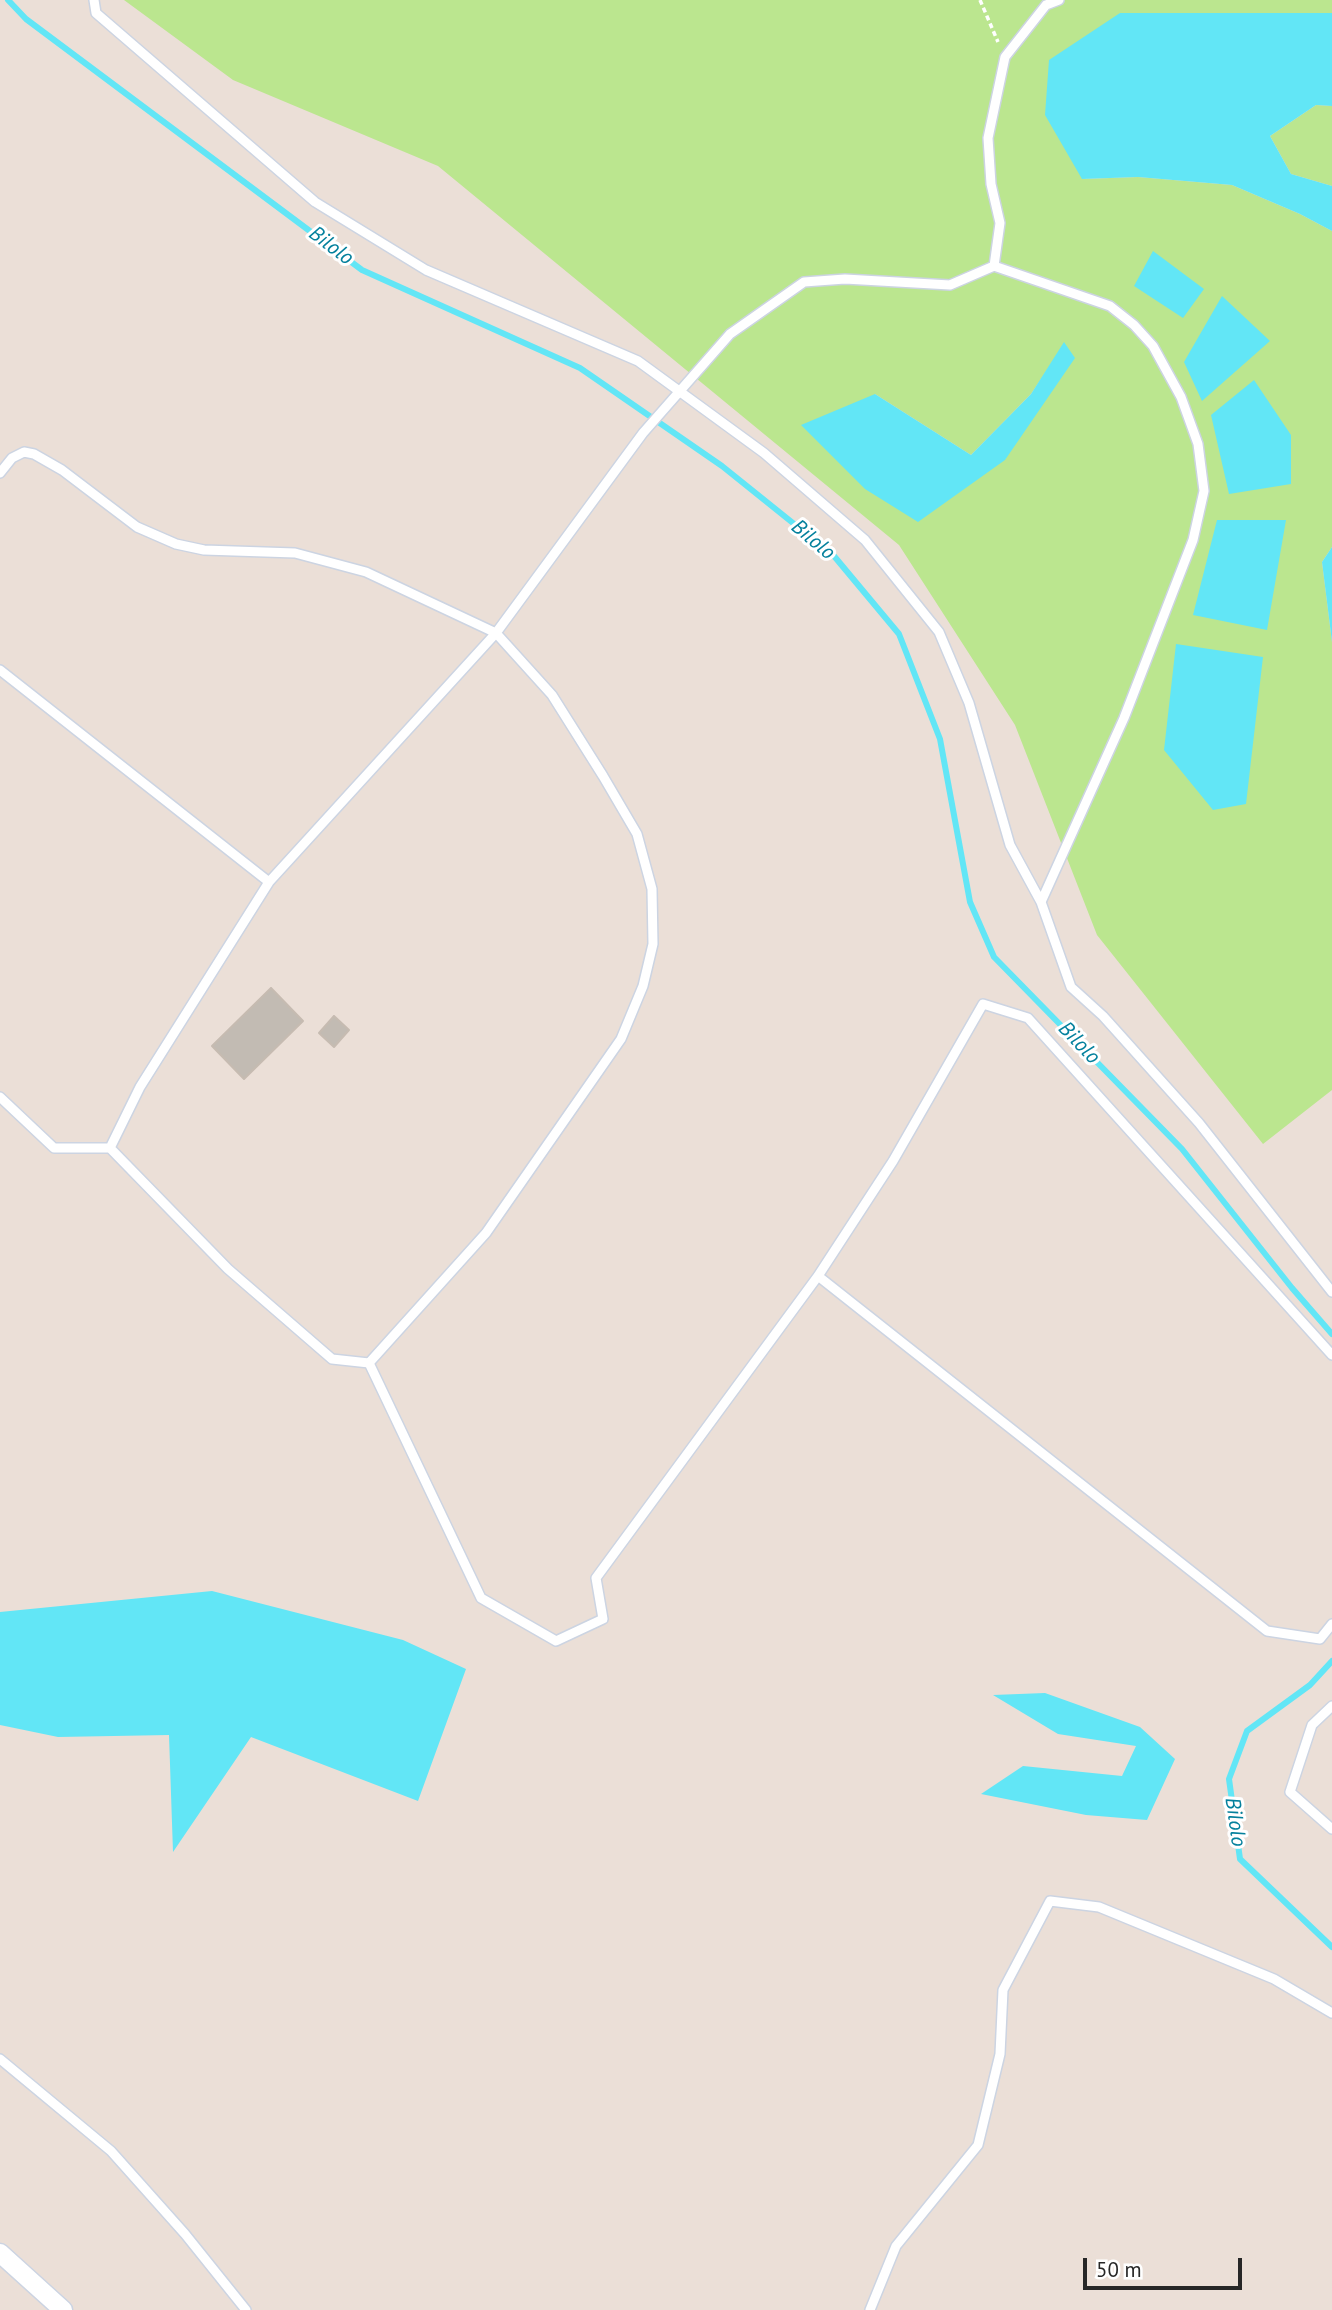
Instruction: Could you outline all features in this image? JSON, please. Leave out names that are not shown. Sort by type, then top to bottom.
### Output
[{"type":"street","points":[[0,2253],[63,2310]]},
{"type":"lane","points":[[94,0],[96,13],[315,201],[426,270],[638,361],[764,453],[865,540],[939,632],[969,703],[1010,845],[1041,902],[1071,987],[1103,1016],[1199,1123],[1332,1292]]},
{"type":"lane","points":[[994,266],[999,223],[991,184],[988,138],[1005,57],[1046,5],[1059,0]]},
{"type":"lane","points":[[110,1148],[140,1087],[269,882],[496,633],[643,433],[730,334],[804,282],[845,279],[950,285],[994,266],[1110,306],[1134,325],[1153,346],[1181,397],[1198,444],[1203,491],[1193,540],[1129,705],[1041,902]]},
{"type":"lane","points":[[0,473],[12,458],[23,452],[34,454],[62,470],[136,527],[176,544],[204,550],[295,553],[366,572],[496,633],[552,695],[637,834],[652,889],[653,944],[643,986],[621,1039],[486,1233],[369,1363]]},
{"type":"lane","points":[[0,670],[269,882]]},
{"type":"lane","points":[[369,1363],[481,1598],[556,1641],[603,1619],[596,1577],[818,1276],[893,1161],[983,1004],[1028,1018],[1332,1355]]},
{"type":"lane","points":[[0,1097],[54,1148],[110,1148],[228,1269],[332,1359],[369,1363]]},
{"type":"lane","points":[[818,1276],[1267,1632],[1320,1639],[1332,1624]]},
{"type":"lane","points":[[1332,1706],[1312,1726],[1290,1792],[1332,1829]]},
{"type":"lane","points":[[870,2310],[896,2246],[978,2145],[1000,2054],[1003,1990],[1050,1901],[1099,1907],[1274,1979],[1332,2013]]},
{"type":"lane","points":[[0,2059],[111,2151],[185,2234],[246,2310]]},
{"type":"path","points":[[980,0],[1005,57]]},
{"type":"green space","points":[[124,0],[1332,0],[1332,13],[1120,13],[1082,179],[1138,177],[1232,185],[1332,231],[1332,547],[1322,562],[1332,642],[1332,1090],[1263,1144],[1097,935],[1015,725],[899,545],[438,166],[233,80]],"holes":[[[1065,343],[1005,459],[865,489],[875,394],[971,455],[1031,394]]]},
{"type":"green space","points":[[1316,105],[1332,106],[1332,186],[1291,174],[1270,136]]},
{"type":"water","points":[[1120,13],[1332,13],[1332,106],[1316,105],[1270,136],[1291,174],[1332,186],[1332,231],[1232,185],[1138,177],[1082,179],[1045,115],[1049,60]]},
{"type":"water","points":[[1153,251],[1204,289],[1183,318],[1134,286]]},
{"type":"water","points":[[1222,296],[1270,341],[1202,401],[1184,362]]},
{"type":"water","points":[[1064,342],[1075,358],[1005,460],[918,522],[865,489],[801,425],[875,394],[971,455],[1031,394]]},
{"type":"water","points":[[1254,380],[1291,435],[1291,484],[1229,494],[1211,415]]},
{"type":"water","points":[[1217,520],[1286,520],[1267,630],[1193,615]]},
{"type":"water","points":[[1332,547],[1332,642],[1322,562]]},
{"type":"water","points":[[1176,644],[1263,657],[1246,804],[1213,810],[1164,750]]},
{"type":"water","points":[[212,1591],[403,1640],[466,1669],[418,1801],[251,1737],[173,1852],[169,1735],[58,1737],[0,1725],[0,1612]]},
{"type":"water","points":[[1045,1693],[1140,1727],[1175,1759],[1147,1820],[1086,1815],[981,1794],[1023,1766],[1122,1776],[1136,1746],[1058,1734],[993,1695]]},
{"type":"building","points":[[271,988],[303,1021],[244,1079],[212,1046]]},
{"type":"building","points":[[334,1016],[349,1030],[334,1047],[319,1033]]},
{"type":"waterway","name":"Bilolo","points":[[8,0],[26,19],[362,270],[580,368],[722,466],[834,556],[899,634],[940,739],[970,902],[994,957],[1182,1149],[1332,1334]]},
{"type":"waterway","name":"Bilolo","points":[[1332,1661],[1310,1685],[1247,1731],[1229,1779],[1240,1859],[1332,1947]]}]
